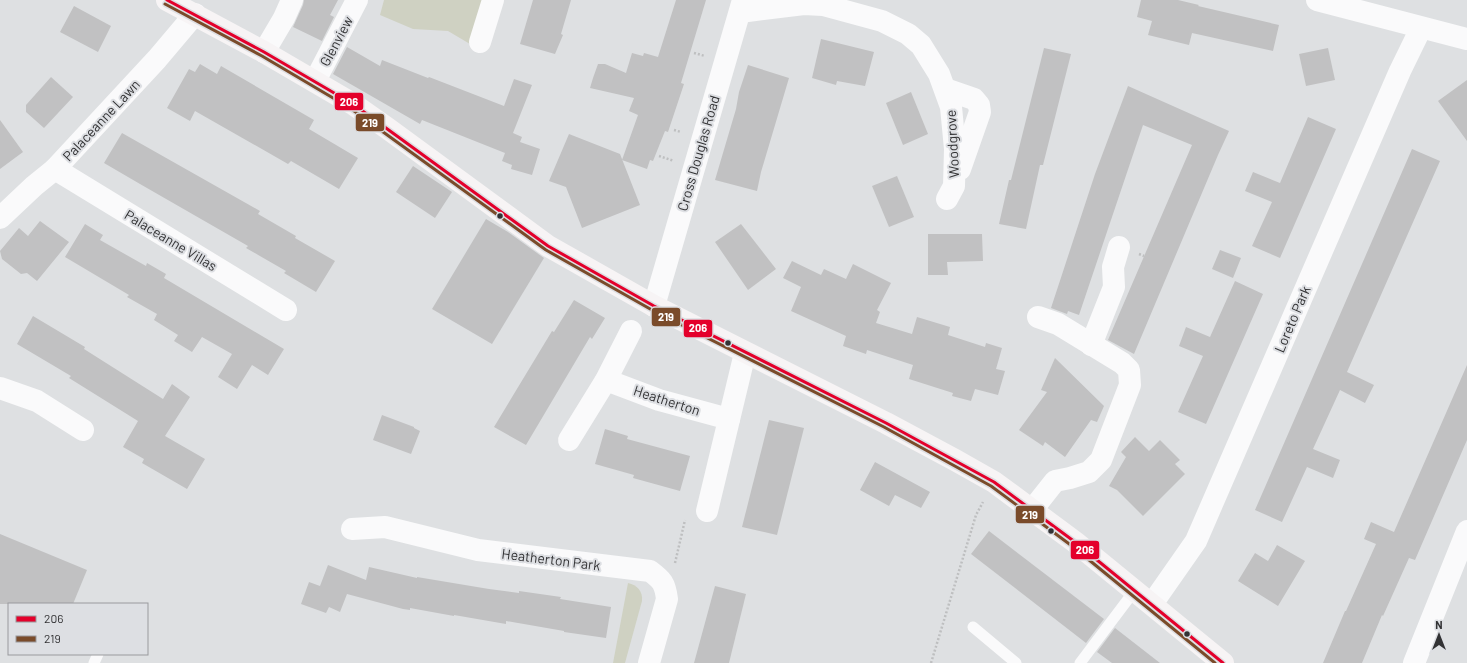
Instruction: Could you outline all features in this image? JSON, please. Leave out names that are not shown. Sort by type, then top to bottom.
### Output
[{"type":"main road","points":[[167,0],[264,52],[353,104],[388,128],[548,246],[654,306],[886,423],[994,482],[1075,542],[1223,663]]},
{"type":"street","points":[[264,52],[284,18],[292,0]]},
{"type":"street","name":"Glenview","points":[[315,82],[357,0]]},
{"type":"street","points":[[480,42],[493,0]]},
{"type":"street","points":[[1317,0],[1467,39]]},
{"type":"street","name":"Woodgrove","points":[[741,6],[804,4],[830,7],[882,21],[908,34],[920,45],[939,74],[951,107],[955,149],[950,192]]},
{"type":"street","name":"Cross Douglas Road","points":[[654,306],[741,6]]},
{"type":"street","name":"Palaceanne Lawn","points":[[0,218],[34,186],[55,169],[158,59],[195,14]]},
{"type":"street","name":"Loreto Park","points":[[1152,604],[1196,541],[1400,71],[1421,28]]},
{"type":"street","name":"Palaceanne Villas","points":[[55,169],[286,310]]},
{"type":"street","points":[[1091,345],[1114,287],[1113,267],[1119,248]]},
{"type":"street","points":[[1032,510],[1054,481],[1089,472],[1101,460],[1130,385],[1130,370],[1122,363],[1058,324],[1038,317]]},
{"type":"street","points":[[569,440],[606,380],[630,331]]},
{"type":"street","points":[[707,511],[745,353]]},
{"type":"street","name":"Heatherton","points":[[606,380],[659,400],[729,419]]},
{"type":"street","points":[[0,388],[37,401],[82,430]]},
{"type":"street","name":"Heatherton Park","points":[[352,529],[385,527],[478,550],[650,571],[662,580],[667,599],[649,663]]},
{"type":"street","points":[[1414,663],[1467,531]]},
{"type":"lane","points":[[1080,663],[1135,590]]},
{"type":"lane","points":[[973,627],[1016,663]]},
{"type":"path","points":[[931,663],[976,515],[994,482]]},
{"type":"path","points":[[674,565],[686,518]]},
{"type":"shaded area","points":[[384,0],[484,0],[470,44],[448,31],[413,29],[380,15]]},
{"type":"shaded area","points":[[628,583],[639,589],[642,594],[642,601],[625,663],[613,663]]},
{"type":"building","points":[[304,0],[338,0],[330,15],[334,17],[322,41],[293,27]]},
{"type":"building","points":[[533,0],[571,0],[561,34],[563,35],[555,54],[520,44]]},
{"type":"building","points":[[676,0],[706,0],[681,83],[684,84],[668,132],[665,131],[653,161],[650,160],[647,169],[622,160],[638,115],[629,111],[634,98],[590,88],[598,64],[605,64],[626,73],[632,53],[643,56],[644,53],[658,57]]},
{"type":"building","points":[[1141,0],[1178,0],[1279,25],[1273,51],[1192,33],[1189,45],[1148,35],[1152,21],[1137,17]]},
{"type":"building","points":[[74,6],[111,26],[98,52],[60,32]]},
{"type":"building","points":[[821,39],[874,52],[865,86],[837,81],[836,85],[812,78]]},
{"type":"building","points":[[347,47],[380,66],[382,60],[504,106],[514,79],[532,85],[513,133],[522,137],[520,142],[540,149],[532,175],[511,169],[512,165],[502,161],[505,153],[422,120],[420,124],[333,74]]},
{"type":"building","points":[[1044,48],[1071,54],[1043,165],[1040,165],[1026,229],[999,224],[1009,180],[1011,180]]},
{"type":"building","points":[[1328,48],[1335,80],[1306,86],[1299,54]]},
{"type":"building","points":[[200,64],[217,74],[221,66],[314,120],[309,129],[358,158],[339,189],[291,161],[288,164],[195,111],[190,121],[167,108],[189,69],[195,72]]},
{"type":"building","points":[[748,65],[789,78],[761,172],[757,191],[715,180],[736,109],[739,92]]},
{"type":"building","points":[[51,77],[73,97],[44,128],[26,112],[26,105]]},
{"type":"building","points":[[1467,80],[1467,141],[1438,101]]},
{"type":"building","points":[[1128,86],[1229,131],[1134,354],[1108,340],[1192,145],[1143,125],[1079,315],[1068,311],[1067,314],[1051,308],[1095,174]]},
{"type":"building","points":[[911,92],[928,134],[903,145],[886,103]]},
{"type":"building","points":[[1308,117],[1336,129],[1280,258],[1252,246],[1272,202],[1245,191],[1253,172],[1280,183]]},
{"type":"building","points":[[0,120],[23,152],[0,169]]},
{"type":"building","points":[[122,133],[260,211],[258,214],[296,236],[295,238],[335,261],[316,292],[284,273],[286,271],[246,248],[248,246],[104,163]]},
{"type":"building","points":[[569,134],[620,154],[640,205],[582,228],[566,187],[549,181]]},
{"type":"building","points":[[1412,149],[1440,161],[1347,372],[1374,385],[1365,403],[1340,390],[1313,449],[1340,460],[1333,478],[1307,467],[1282,522],[1255,510]]},
{"type":"building","points":[[413,166],[452,192],[435,218],[396,192]]},
{"type":"building","points":[[897,176],[914,217],[889,227],[872,186]]},
{"type":"building","points":[[486,219],[508,232],[544,258],[492,344],[432,309]]},
{"type":"building","points":[[40,221],[69,242],[37,281],[27,273],[21,274],[2,259],[0,251],[19,228],[28,236]]},
{"type":"building","points":[[85,224],[103,235],[100,240],[146,266],[147,263],[166,274],[164,278],[284,349],[268,375],[252,365],[237,389],[218,377],[232,354],[202,337],[192,352],[174,341],[178,335],[154,320],[157,314],[127,297],[129,295],[65,257]]},
{"type":"building","points":[[741,224],[776,269],[748,290],[715,242]]},
{"type":"building","points":[[928,234],[982,234],[983,261],[947,262],[948,275],[928,275]]},
{"type":"building","points":[[1220,250],[1241,258],[1233,278],[1212,269]]},
{"type":"building","points":[[792,261],[821,275],[824,269],[846,279],[853,264],[891,283],[877,310],[880,312],[876,323],[912,334],[917,317],[950,327],[948,335],[985,347],[986,343],[1002,348],[996,369],[1005,371],[998,395],[975,389],[971,401],[952,396],[953,393],[909,379],[913,365],[867,350],[866,354],[843,346],[846,336],[791,311],[801,287],[783,278]]},
{"type":"building","points":[[1235,281],[1263,294],[1206,424],[1178,412],[1203,356],[1179,346],[1186,327],[1210,337]]},
{"type":"building","points":[[574,300],[605,318],[592,339],[590,337],[526,445],[494,427],[552,331],[554,332]]},
{"type":"building","points":[[33,316],[85,347],[84,349],[163,399],[172,384],[190,397],[165,436],[205,459],[187,489],[142,463],[144,459],[123,447],[138,421],[69,378],[71,376],[17,344]]},
{"type":"building","points":[[1055,358],[1104,406],[1097,422],[1091,420],[1065,457],[1045,442],[1043,446],[1019,430],[1047,392],[1041,390]]},
{"type":"building","points":[[1467,365],[1467,440],[1415,560],[1409,558],[1383,616],[1382,615],[1362,663],[1323,663],[1376,544],[1364,539],[1371,522],[1394,532]]},
{"type":"building","points":[[382,415],[414,427],[420,431],[411,454],[373,440]]},
{"type":"building","points":[[769,420],[804,428],[777,535],[742,527]]},
{"type":"building","points":[[605,429],[628,436],[627,439],[690,456],[680,491],[633,478],[634,475],[595,464]]},
{"type":"building","points":[[1135,437],[1149,451],[1160,440],[1180,460],[1175,464],[1185,474],[1143,516],[1117,490],[1109,486],[1126,457],[1121,452]]},
{"type":"building","points":[[875,462],[930,492],[921,508],[895,495],[889,506],[860,490]]},
{"type":"building","points":[[989,531],[1104,619],[1086,643],[971,554]]},
{"type":"building","points":[[0,534],[87,570],[73,603],[0,604]]},
{"type":"building","points":[[1277,545],[1305,561],[1278,606],[1238,581],[1255,553],[1268,561]]},
{"type":"building","points":[[328,565],[366,580],[369,567],[417,578],[519,593],[519,591],[561,597],[560,599],[611,607],[606,638],[506,621],[506,624],[410,608],[410,610],[403,609],[347,594],[340,612],[329,607],[326,613],[301,604],[309,582],[320,586]]},
{"type":"building","points":[[715,586],[746,594],[729,663],[694,663]]},
{"type":"building","points":[[1115,628],[1160,663],[1112,663],[1097,652]]},
{"type":"transit line","name":"206","points":[[167,0],[264,52],[353,104],[548,246],[654,306],[886,423],[994,482],[1075,542],[1223,663]]},
{"type":"transit line","name":"219","points":[[165,4],[262,56],[350,108],[546,250],[652,310],[884,427],[991,486],[1072,546],[1215,663]]}]
